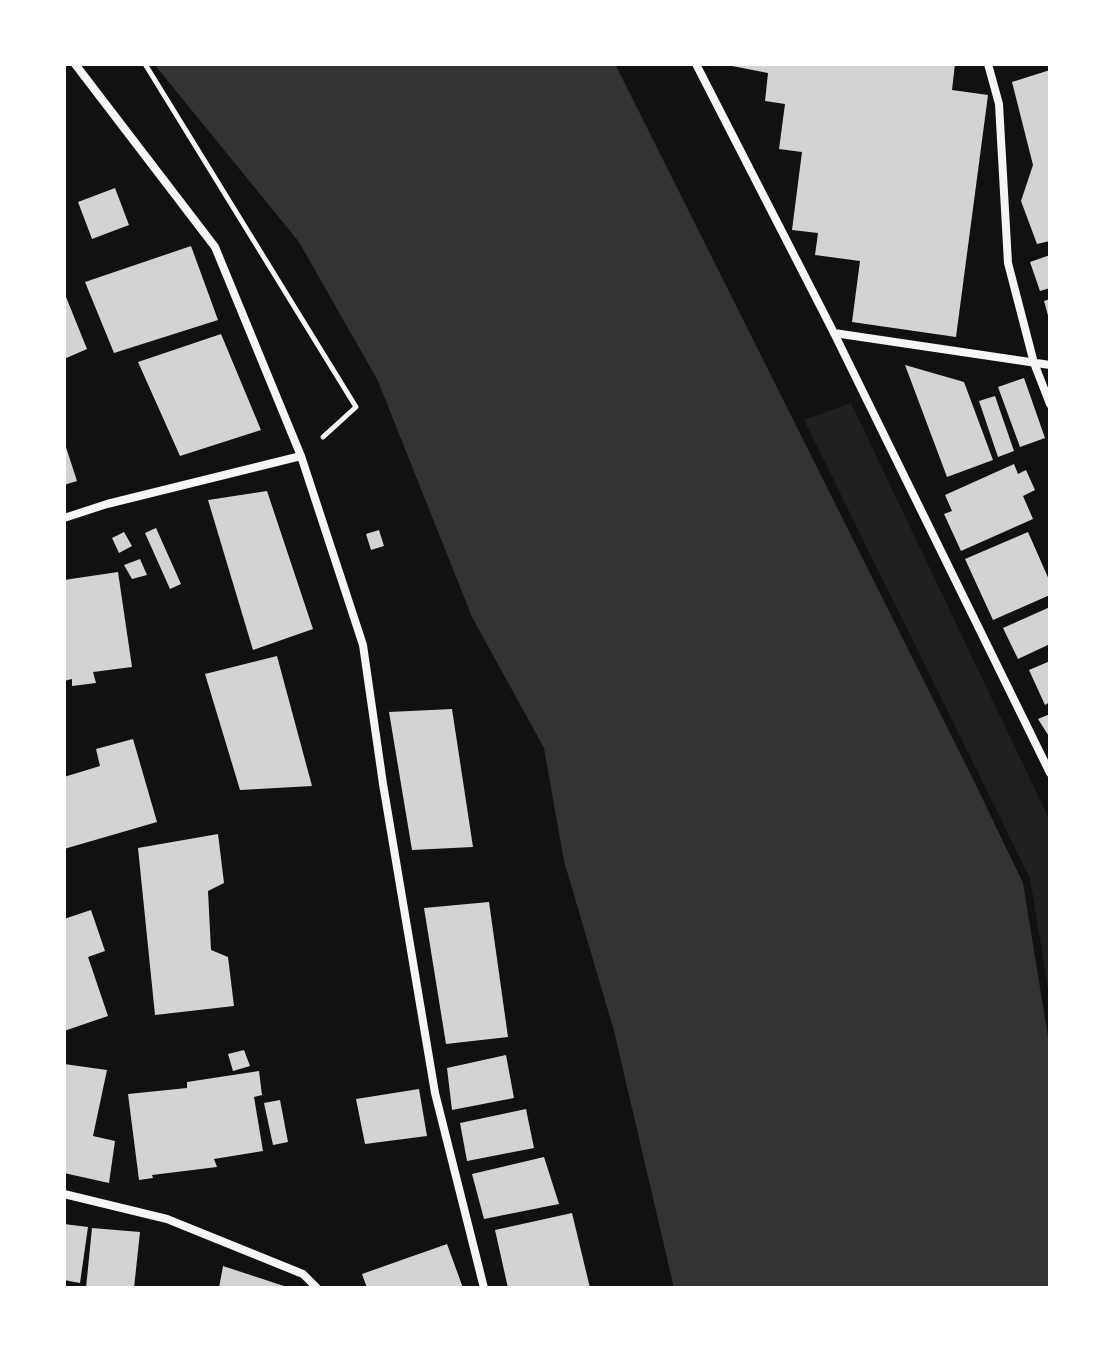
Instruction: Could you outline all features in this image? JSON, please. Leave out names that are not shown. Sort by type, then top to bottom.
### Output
[{"type":"street","points":[[75,64],[215,247],[301,456],[363,645],[435,1093],[484,1288]]},
{"type":"street","points":[[696,64],[834,333],[1050,773]]},
{"type":"street","points":[[988,64],[999,104],[1008,263],[1034,363],[1050,404]]},
{"type":"street","points":[[834,333],[1050,365]]},
{"type":"street","points":[[64,518],[107,504],[301,456]]},
{"type":"street","points":[[64,1194],[167,1219],[303,1274],[317,1288]]},
{"type":"path","points":[[145,64],[356,407],[301,456]]},
{"type":"shaded area","points":[[154,64],[615,64],[1023,883],[1050,1049],[1050,1288],[674,1288],[614,1031],[564,861],[544,748],[472,617],[378,381],[299,242]]},
{"type":"shaded area","points":[[851,403],[1050,821],[1050,1000],[1030,878],[804,420]]},
{"type":"building","points":[[722,64],[955,64],[952,90],[988,95],[956,337],[852,322],[860,261],[815,255],[818,233],[792,230],[802,152],[779,149],[785,104],[765,101],[768,73]]},
{"type":"building","points":[[1050,70],[1050,241],[1037,244],[1021,201],[1033,165],[1012,82]]},
{"type":"building","points":[[115,188],[129,225],[92,239],[78,202]]},
{"type":"building","points":[[191,246],[218,320],[114,353],[85,282]]},
{"type":"building","points":[[1050,255],[1050,288],[1040,291],[1030,262]]},
{"type":"building","points":[[64,292],[87,349],[64,359]]},
{"type":"building","points":[[1050,299],[1050,319],[1049,319],[1044,301]]},
{"type":"building","points":[[221,334],[261,430],[180,456],[138,362]]},
{"type":"building","points":[[905,365],[964,382],[993,460],[947,477]]},
{"type":"building","points":[[1024,378],[1045,438],[1020,447],[998,387]]},
{"type":"building","points":[[995,396],[1014,451],[998,457],[979,401]]},
{"type":"building","points":[[64,441],[77,481],[64,485]]},
{"type":"building","points":[[1014,464],[1018,474],[1026,470],[1035,490],[1023,496],[1033,519],[961,551],[944,514],[952,511],[945,495]]},
{"type":"building","points":[[267,491],[313,629],[253,650],[208,500]]},
{"type":"building","points":[[156,528],[181,584],[170,589],[145,533]]},
{"type":"building","points":[[379,530],[384,546],[371,550],[366,534]]},
{"type":"building","points":[[124,532],[132,546],[119,553],[112,538]]},
{"type":"building","points":[[1028,532],[1050,582],[1050,595],[993,620],[965,559]]},
{"type":"building","points":[[140,559],[147,575],[132,579],[124,565]]},
{"type":"building","points":[[118,572],[132,667],[93,672],[96,683],[72,686],[72,679],[64,681],[64,580]]},
{"type":"building","points":[[1050,607],[1050,644],[1018,659],[1003,628]]},
{"type":"building","points":[[277,656],[312,786],[240,790],[205,674]]},
{"type":"building","points":[[1050,661],[1050,702],[1045,705],[1029,670]]},
{"type":"building","points":[[452,709],[473,847],[412,850],[389,712]]},
{"type":"building","points":[[1050,714],[1050,738],[1038,719]]},
{"type":"building","points":[[133,739],[157,822],[64,849],[64,777],[100,766],[96,749]]},
{"type":"building","points":[[218,834],[224,883],[208,891],[211,950],[228,957],[234,1006],[155,1015],[138,848]]},
{"type":"building","points":[[489,902],[508,1037],[446,1044],[424,908]]},
{"type":"building","points":[[91,910],[105,951],[88,957],[108,1016],[64,1031],[64,919]]},
{"type":"building","points":[[244,1050],[250,1066],[233,1071],[228,1054]]},
{"type":"building","points":[[506,1055],[514,1098],[452,1110],[447,1068]]},
{"type":"building","points":[[64,1064],[107,1070],[93,1136],[115,1141],[109,1183],[64,1173]]},
{"type":"building","points":[[259,1071],[262,1095],[254,1097],[263,1151],[214,1159],[217,1167],[152,1175],[153,1178],[139,1180],[128,1094],[187,1088],[187,1082]]},
{"type":"building","points":[[419,1089],[427,1136],[365,1144],[356,1099]]},
{"type":"building","points":[[280,1100],[288,1142],[273,1145],[264,1103]]},
{"type":"building","points":[[526,1109],[534,1148],[467,1161],[460,1123]]},
{"type":"building","points":[[544,1157],[559,1204],[484,1219],[472,1174]]},
{"type":"building","points":[[572,1213],[590,1288],[508,1288],[495,1230]]},
{"type":"building","points":[[64,1224],[88,1227],[80,1283],[64,1280]]},
{"type":"building","points":[[92,1228],[140,1232],[134,1288],[86,1288]]},
{"type":"building","points":[[447,1244],[463,1288],[367,1288],[362,1274]]},
{"type":"building","points":[[223,1266],[287,1287],[287,1288],[219,1288]]}]
